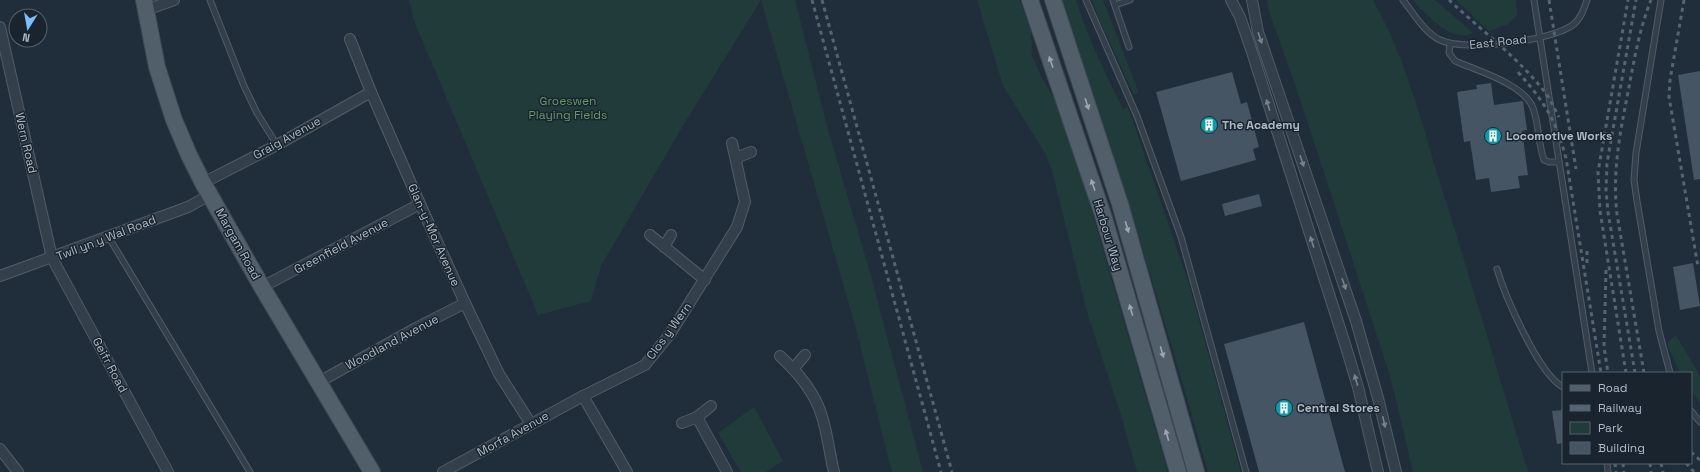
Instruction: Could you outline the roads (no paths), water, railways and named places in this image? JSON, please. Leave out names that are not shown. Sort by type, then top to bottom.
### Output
[{"type":"main road","name":"Harbour Way","points":[[1030,0],[1104,218],[1178,472]]},
{"type":"main road","name":"Harbour Way","points":[[1053,0],[1120,204],[1196,472]]},
{"type":"main road","name":"Margam Road","points":[[145,5],[157,67],[174,120],[207,189],[262,287],[372,472]]},
{"type":"street","points":[[145,5],[174,0]]},
{"type":"street","points":[[1231,0],[1240,17],[1251,49],[1345,344],[1358,387],[1378,472]]},
{"type":"street","points":[[1252,0],[1258,32],[1356,321],[1378,398],[1396,472]]},
{"type":"street","name":"Wern Road","points":[[0,27],[52,258]]},
{"type":"street","name":"Glan-y-Mor Avenue","points":[[350,39],[371,92],[465,303],[499,374],[531,424]]},
{"type":"street","name":"Graig Avenue","points":[[207,189],[277,145],[371,92]]},
{"type":"street","name":"Clos y Wern","points":[[583,396],[645,365],[670,334],[737,227],[745,202],[732,143]]},
{"type":"street","points":[[736,158],[750,152]]},
{"type":"street","name":"Twll yn y Wal Road","points":[[0,276],[188,207],[207,189]]},
{"type":"street","name":"Greenfield Avenue","points":[[262,287],[420,204]]},
{"type":"street","points":[[650,235],[705,280]]},
{"type":"street","points":[[664,247],[671,235]]},
{"type":"street","name":"Geifr Road","points":[[52,258],[168,472]]},
{"type":"street","name":"Woodland Avenue","points":[[319,382],[465,303]]},
{"type":"street","points":[[793,369],[805,355]]},
{"type":"street","points":[[780,356],[793,369],[813,394],[821,414],[834,472]]},
{"type":"street","points":[[583,396],[627,472]]},
{"type":"street","name":"Morfa Avenue","points":[[443,472],[583,396]]},
{"type":"street","points":[[682,423],[697,417],[711,406]]},
{"type":"street","points":[[697,417],[727,472]]},
{"type":"street","points":[[0,449],[18,472]]},
{"type":"lane","points":[[210,0],[244,86],[257,113],[277,145]]},
{"type":"lane","points":[[1086,0],[1137,116],[1181,237],[1246,472]]},
{"type":"lane","points":[[1129,47],[1114,2],[1130,0]]},
{"type":"lane","name":"East Road","points":[[1403,0],[1422,25],[1433,36],[1450,44],[1478,46],[1540,37],[1558,32],[1574,24],[1580,17],[1587,0]]},
{"type":"lane","points":[[1534,0],[1592,372]]},
{"type":"lane","points":[[1661,0],[1636,153],[1634,180],[1636,201],[1659,331],[1670,372]]},
{"type":"lane","points":[[1450,44],[1449,53],[1455,61],[1510,85],[1526,96],[1533,107],[1544,160],[1549,162],[1559,162]]},
{"type":"lane","points":[[108,236],[250,472]]},
{"type":"lane","points":[[1497,269],[1508,302],[1539,360],[1552,379],[1562,385]]},
{"type":"lane","points":[[1692,412],[1700,422]]},
{"type":"railway","points":[[812,0],[941,472]]},
{"type":"railway","points":[[822,0],[952,472]]},
{"type":"railway","points":[[1449,0],[1537,82],[1547,95],[1559,117]]},
{"type":"railway","points":[[1549,0],[1576,169]]},
{"type":"railway","points":[[1626,372],[1600,211],[1598,172],[1628,0]]},
{"type":"railway","points":[[1635,372],[1608,212],[1606,190],[1607,163],[1636,0]]},
{"type":"railway","points":[[1644,372],[1617,214],[1615,183],[1620,138],[1632,69],[1640,34],[1651,0]]},
{"type":"railway","points":[[1684,0],[1670,80],[1669,97],[1698,267]]},
{"type":"railway","points":[[1518,72],[1548,112],[1558,132],[1566,158],[1601,372]]},
{"type":"railway","points":[[1587,247],[1587,263]]},
{"type":"railway","points":[[1606,270],[1604,347],[1608,372]]},
{"type":"railway","points":[[1692,453],[1700,460]]},
{"type":"railway","points":[[1615,464],[1616,472]]},
{"type":"railway","points":[[1623,464],[1624,472]]},
{"type":"railway","points":[[1650,464],[1651,472]]},
{"type":"railway","points":[[1661,464],[1663,472]]},
{"type":"railway","points":[[1687,464],[1694,472]]},
{"type":"place","name":"The Academy","points":[[1209,125]]},
{"type":"place","name":"Locomotive Works","points":[[1493,136]]},
{"type":"place","name":"Central Stores","points":[[1284,408]]},
{"type":"park label","name":"Groeswen Playing Fields","points":[[568,108]]}]
